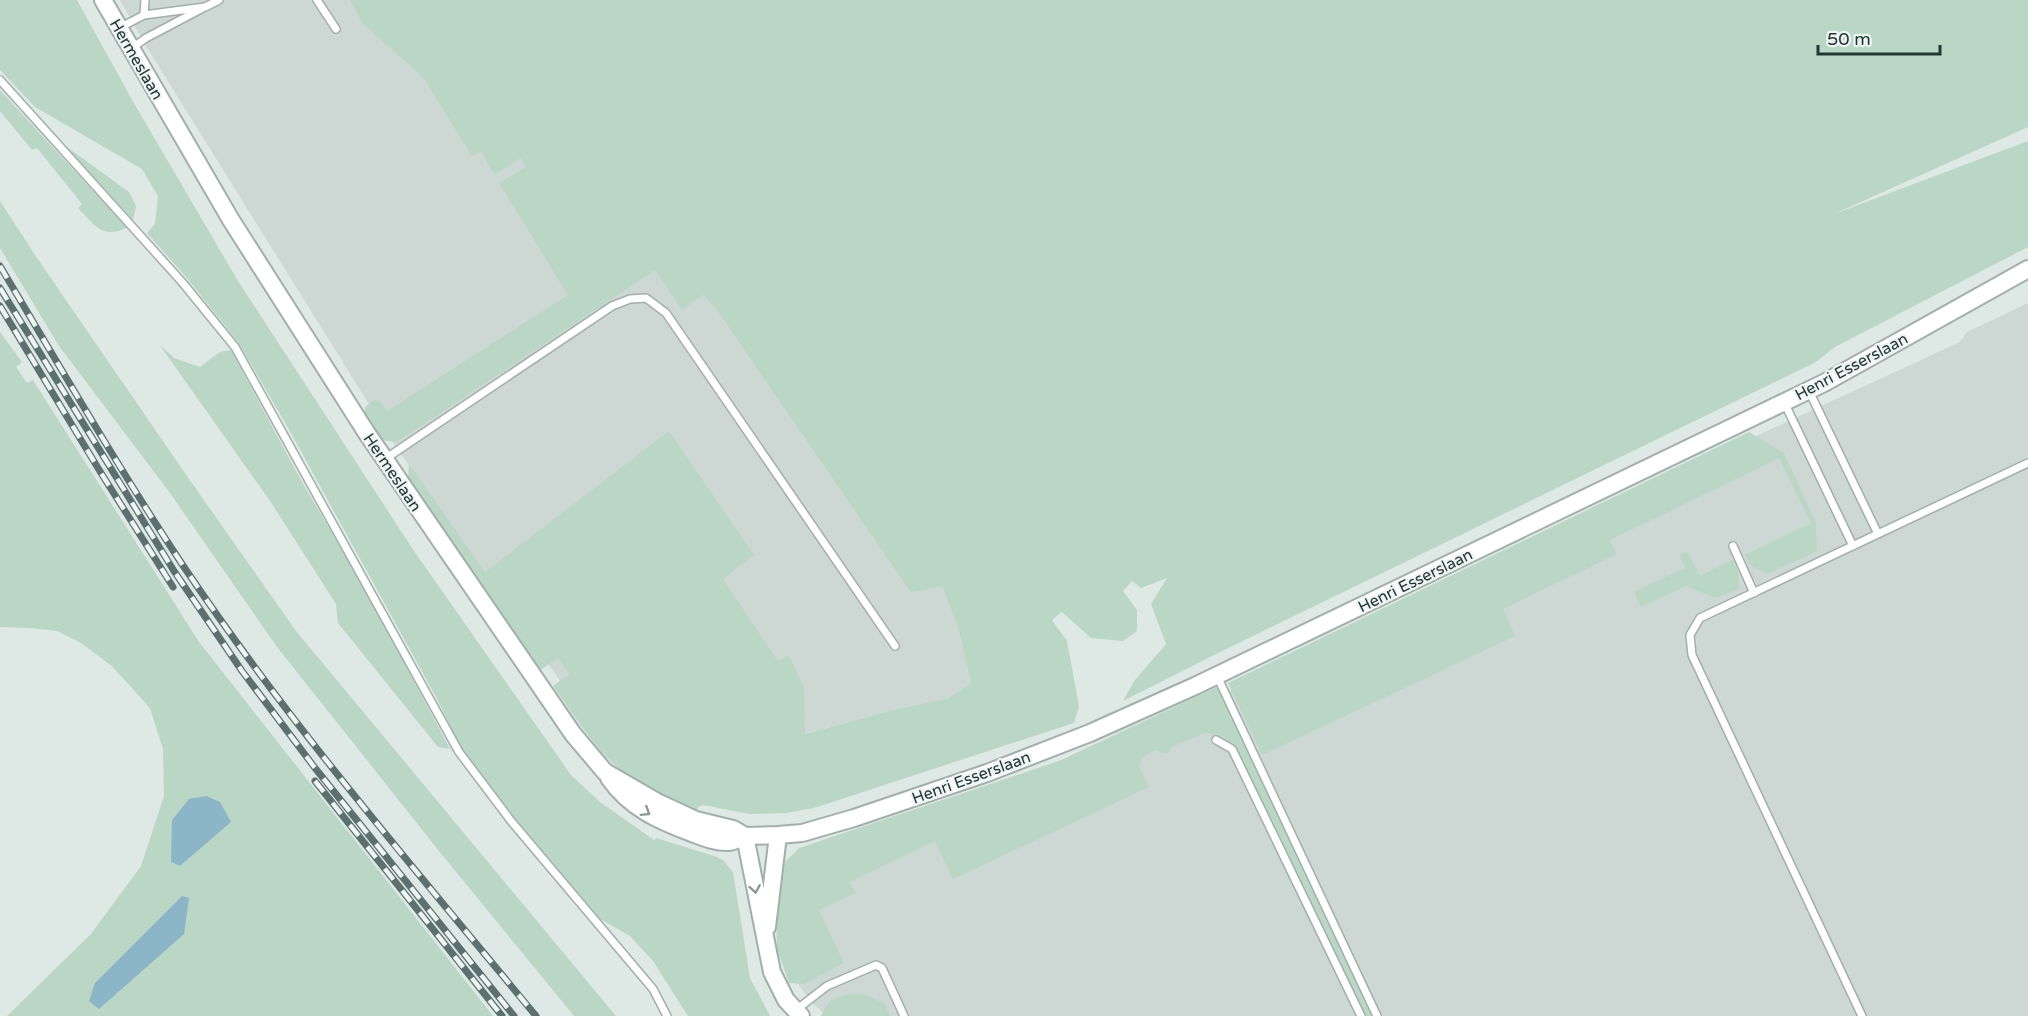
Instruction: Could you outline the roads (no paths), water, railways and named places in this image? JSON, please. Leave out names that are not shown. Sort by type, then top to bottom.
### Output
[{"type":"street","name":"Hermeslaan","points":[[103,0],[231,220],[385,460],[573,734],[619,792],[642,811],[660,821],[704,837],[729,842],[745,836]]},
{"type":"street","name":"Henri Esserslaan","points":[[778,835],[802,833],[854,818],[987,773],[1090,734],[1784,402],[2028,269]]},
{"type":"street","points":[[765,943],[778,835],[745,836],[765,943],[772,972],[786,1000],[799,1013]]},
{"type":"lane","points":[[144,15],[145,0]]},
{"type":"lane","points":[[131,49],[146,38],[219,0]]},
{"type":"lane","points":[[317,0],[336,29]]},
{"type":"lane","points":[[118,28],[144,15],[206,7]]},
{"type":"lane","points":[[0,80],[182,282],[235,348],[459,752],[511,821],[652,989],[667,1016]]},
{"type":"lane","points":[[385,460],[612,306],[630,299],[646,298],[666,313],[895,646]]},
{"type":"lane","points":[[1808,390],[1878,534]]},
{"type":"lane","points":[[1784,402],[1853,546]]},
{"type":"lane","points":[[1862,1016],[1692,655],[1690,635],[1700,618],[2028,463]]},
{"type":"lane","points":[[1733,546],[1754,593]]},
{"type":"lane","points":[[1217,675],[1377,1016]]},
{"type":"lane","points":[[1216,740],[1232,749],[1361,1016]]},
{"type":"lane","points":[[799,1013],[826,986],[876,965],[882,968],[904,1016]]},
{"type":"water","points":[[206,796],[220,802],[231,822],[180,866],[171,862],[172,820],[189,799]]},
{"type":"water","points":[[182,896],[189,898],[184,934],[99,1009],[89,1001],[95,983]]},
{"type":"railway","points":[[0,266],[136,493],[225,626],[354,796],[536,1016]]},
{"type":"railway","points":[[0,288],[174,571],[242,671],[315,768],[514,1016]]},
{"type":"railway","points":[[0,306],[173,587]]},
{"type":"railway","points":[[315,781],[502,1016]]}]
